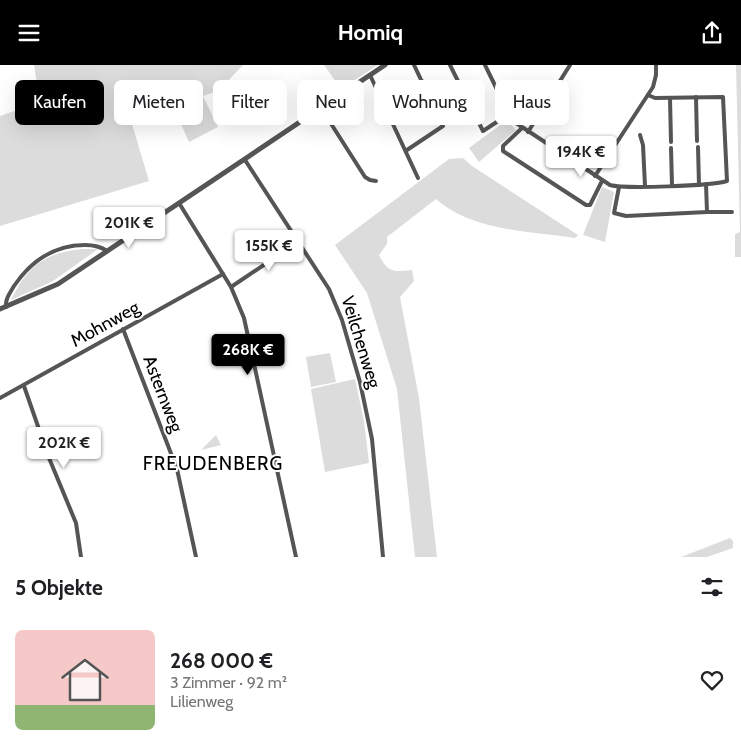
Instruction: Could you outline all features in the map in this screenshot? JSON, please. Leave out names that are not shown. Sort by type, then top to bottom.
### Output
[{"type":"street","points":[[363,80],[385,65]]},
{"type":"street","points":[[414,65],[422,80]]},
{"type":"street","points":[[450,65],[483,131],[495,123]]},
{"type":"street","points":[[485,65],[495,85]]},
{"type":"street","points":[[528,132],[570,65]]},
{"type":"street","points":[[595,176],[648,95],[656,80],[656,65]]},
{"type":"street","points":[[370,75],[374,83]]},
{"type":"street","points":[[519,125],[602,181],[619,187],[699,185],[727,181],[724,99],[721,96],[655,98],[648,95]]},
{"type":"street","points":[[696,97],[698,141]]},
{"type":"street","points":[[670,98],[671,142]]},
{"type":"street","points":[[3,308],[58,284],[297,124]]},
{"type":"street","points":[[332,125],[365,177],[376,181]]},
{"type":"street","points":[[395,125],[418,178]]},
{"type":"street","points":[[407,150],[443,125]]},
{"type":"street","points":[[522,128],[503,146],[503,151],[586,205],[590,205],[602,181]]},
{"type":"street","points":[[640,135],[643,145],[645,186]]},
{"type":"street","points":[[698,147],[699,185]]},
{"type":"street","points":[[671,148],[672,185]]},
{"type":"street","name":"Veilchenweg","points":[[245,159],[336,304],[356,364],[372,439],[383,557]]},
{"type":"street","points":[[706,184],[706,212]]},
{"type":"street","points":[[619,187],[614,212],[619,216],[732,212]]},
{"type":"street","points":[[179,203],[230,287],[249,334],[296,557]]},
{"type":"street","points":[[230,287],[298,241]]},
{"type":"street","points":[[3,308],[6,299],[21,276],[49,253],[78,245],[98,246],[107,251]]},
{"type":"street","name":"Mohnweg","points":[[0,398],[223,274]]},
{"type":"street","name":"Asternweg","points":[[123,329],[176,469],[196,557]]},
{"type":"street","points":[[24,386],[49,458],[76,523],[81,557]]},
{"type":"shaded area","points":[[34,65],[243,65],[229,80],[213,80],[213,93],[203,96],[203,80],[114,80],[114,125],[132,125],[149,181],[0,226],[0,116],[15,111],[15,125],[104,125],[104,80],[36,80]]},
{"type":"shaded area","points":[[324,65],[378,65],[355,80],[335,80]]},
{"type":"shaded area","points":[[736,65],[741,65],[741,257],[735,257],[735,234],[740,232]]},
{"type":"shaded area","points":[[203,96],[213,117],[213,125],[218,127],[189,142],[181,125],[203,125]]},
{"type":"shaded area","points":[[500,125],[512,125],[516,130],[479,162],[469,148]]},
{"type":"shaded area","points":[[463,158],[472,166],[578,235],[575,238],[484,224],[450,210],[436,199],[387,237],[387,244],[379,255],[382,261],[392,270],[412,270],[414,281],[400,297],[419,398],[437,557],[415,557],[397,389],[367,293],[335,245],[449,159]]},
{"type":"shaded area","points":[[602,187],[614,192],[605,242],[583,235]]},
{"type":"shaded area","points":[[98,249],[53,281],[11,300],[24,278],[39,263],[58,253]]},
{"type":"shaded area","points":[[330,353],[336,382],[311,387],[306,357]]},
{"type":"shaded area","points":[[355,379],[364,421],[369,463],[325,472],[311,389]]},
{"type":"shaded area","points":[[216,435],[221,445],[201,450]]},
{"type":"shaded area","points":[[730,538],[733,541],[733,548],[707,557],[681,557]]},
{"type":"district","name":"FREUDENBERG","points":[[213,463]]}]
